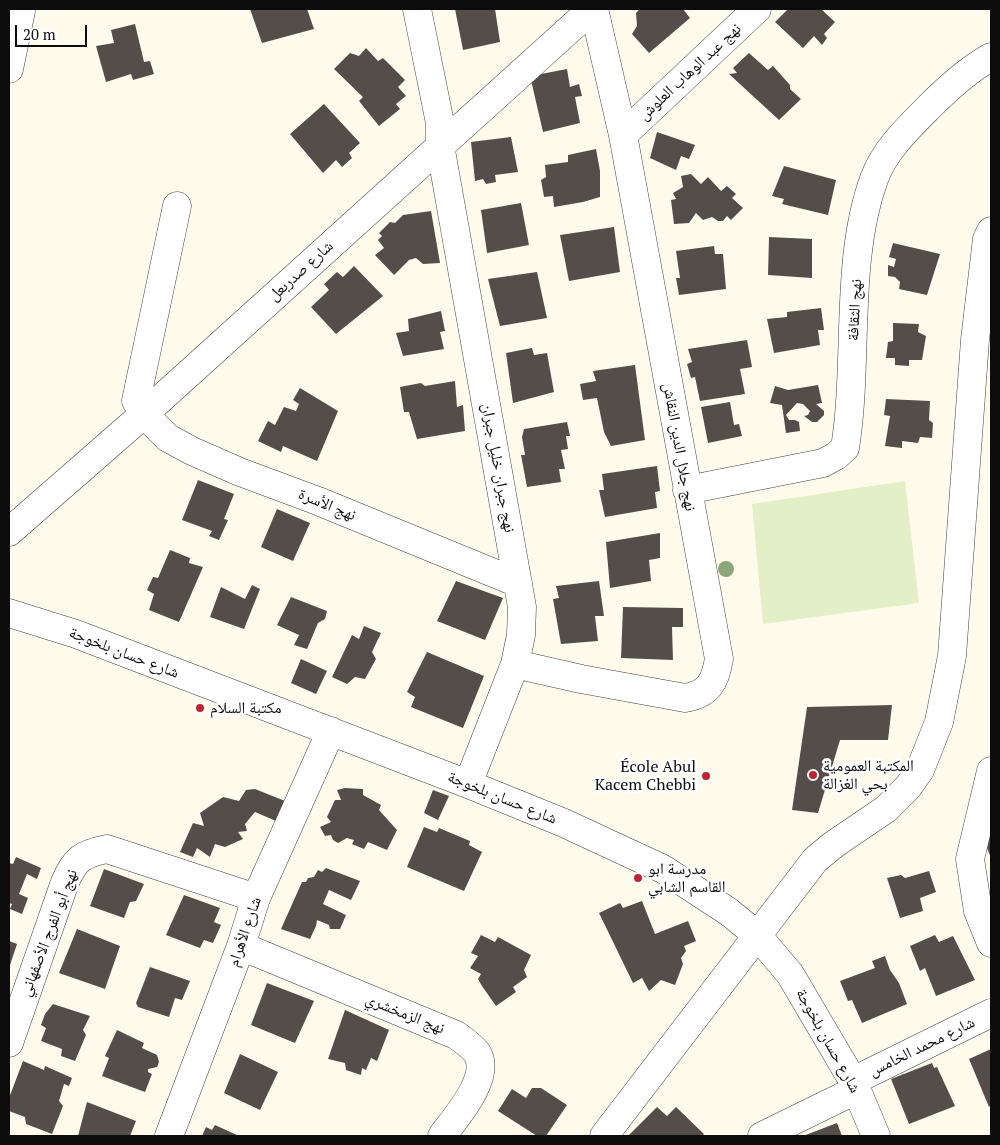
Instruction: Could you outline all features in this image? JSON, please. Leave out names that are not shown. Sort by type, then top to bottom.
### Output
[{"type":"street","name":"نهج جبران خليل جبران","points":[[417,9],[522,607],[521,635],[516,664],[468,784]]},
{"type":"street","name":"شارع صدربعل","points":[[9,532],[140,408],[440,134],[570,9]]},
{"type":"street","name":"شارع صدربعل","points":[[440,134],[593,9]]},
{"type":"street","name":"نهج جلال الدين النقاش","points":[[516,664],[581,679],[685,698],[698,696],[709,688],[716,675],[718,659],[623,135],[593,9]]},
{"type":"street","name":"نهج عبد الوهاب العلوش","points":[[623,135],[757,9]]},
{"type":"street","points":[[9,68],[20,11]]},
{"type":"street","name":"نهج الثقافة","points":[[687,490],[823,462],[836,456],[845,448],[861,228],[874,178],[891,148],[917,119],[940,96],[991,57]]},
{"type":"street","points":[[140,408],[177,206]]},
{"type":"street","points":[[604,1136],[815,860],[833,845],[886,810],[908,787],[920,770],[939,722],[952,656],[975,340],[987,239],[991,231]]},
{"type":"street","name":"شارع صدربعل","points":[[9,514],[47,477],[140,408]]},
{"type":"street","name":"نهج الأسرة","points":[[140,408],[168,438],[192,451],[518,583]]},
{"type":"street","name":"شارع حسان بلخوجة","points":[[9,613],[76,634],[468,784],[564,823],[663,869],[730,912],[757,935],[790,974],[854,1085],[876,1136]]},
{"type":"street","name":"شارع الأهرام","points":[[169,1136],[241,946],[256,898],[331,731]]},
{"type":"street","points":[[991,771],[970,859],[978,912],[991,943]]},
{"type":"street","name":"نهج أبو الفرج الأصفهاني","points":[[9,1043],[65,882],[71,869],[90,852],[107,849],[256,898]]},
{"type":"street","name":"نهج الزمخشري","points":[[241,946],[456,1035],[470,1046],[477,1054],[481,1065],[479,1078],[474,1092],[442,1136]]},
{"type":"street","name":"شارع محمد الخامس","points":[[762,1136],[991,1013]]},
{"type":"green space","points":[[905,481],[919,603],[763,624],[752,504]]},
{"type":"building","points":[[250,9],[307,9],[314,29],[262,43]]},
{"type":"building","points":[[455,9],[495,9],[500,42],[463,50]]},
{"type":"building","points":[[640,9],[683,9],[690,18],[649,53],[632,34],[637,26],[636,13]]},
{"type":"building","points":[[788,9],[821,9],[835,22],[824,34],[827,38],[822,45],[814,36],[803,48],[775,22]]},
{"type":"building","points":[[135,24],[144,62],[150,61],[154,74],[133,80],[131,74],[106,82],[96,46],[114,43],[111,30]]},
{"type":"building","points":[[366,48],[378,61],[383,58],[405,80],[398,87],[406,96],[396,104],[400,109],[379,126],[359,101],[363,97],[334,69],[350,53],[359,56]]},
{"type":"building","points":[[749,53],[768,70],[773,66],[790,85],[790,89],[801,99],[779,120],[729,74],[737,73],[733,68]]},
{"type":"building","points":[[567,69],[570,87],[579,84],[582,96],[575,97],[580,123],[543,132],[531,80],[541,74]]},
{"type":"building","points":[[324,104],[360,143],[349,153],[352,158],[342,167],[336,160],[323,173],[290,134]]},
{"type":"building","points":[[657,132],[695,145],[689,159],[681,156],[676,170],[650,158]]},
{"type":"building","points":[[511,137],[518,172],[495,175],[496,182],[486,184],[483,179],[475,181],[471,142]]},
{"type":"building","points":[[596,149],[600,171],[600,197],[554,207],[553,196],[544,197],[541,180],[546,177],[545,165],[568,162],[568,155]]},
{"type":"building","points":[[784,166],[836,180],[828,215],[782,204],[784,199],[772,196]]},
{"type":"building","points":[[691,174],[701,184],[708,177],[721,191],[727,186],[736,194],[732,198],[743,208],[731,220],[727,216],[723,221],[718,221],[712,217],[703,220],[696,213],[689,223],[674,224],[671,200],[676,199],[673,193],[683,187],[681,176]]},
{"type":"building","points":[[521,203],[529,245],[487,253],[481,210]]},
{"type":"building","points":[[431,211],[440,263],[423,264],[416,258],[409,260],[394,275],[375,255],[384,248],[378,240],[382,236],[379,233],[390,222],[395,223],[403,215]]},
{"type":"building","points":[[614,227],[620,272],[569,281],[560,235]]},
{"type":"building","points":[[769,237],[812,239],[812,278],[768,275]]},
{"type":"building","points":[[893,243],[940,254],[927,295],[899,289],[900,282],[895,277],[888,276],[888,265],[894,267],[896,259],[889,257]]},
{"type":"building","points":[[714,246],[715,254],[723,254],[726,289],[679,295],[676,278],[680,278],[676,251]]},
{"type":"building","points":[[354,266],[383,296],[336,334],[311,307],[329,290],[324,284],[337,272],[343,277]]},
{"type":"building","points":[[537,272],[547,318],[500,326],[488,279]]},
{"type":"building","points":[[821,308],[824,330],[818,330],[820,345],[774,353],[767,319],[787,317],[787,312]]},
{"type":"building","points":[[441,311],[445,331],[440,332],[444,349],[403,356],[396,333],[409,331],[408,319]]},
{"type":"building","points":[[893,323],[919,324],[918,332],[926,336],[922,360],[909,360],[909,366],[895,365],[895,358],[886,358],[888,342],[893,341]]},
{"type":"building","points":[[747,340],[752,367],[740,369],[745,394],[700,401],[695,377],[691,378],[687,364],[692,362],[688,349]]},
{"type":"building","points":[[532,348],[534,355],[547,353],[554,392],[513,403],[506,353]]},
{"type":"building","points":[[635,365],[645,440],[611,446],[604,432],[597,398],[583,400],[580,384],[596,381],[593,371]]},
{"type":"building","points":[[455,381],[457,407],[463,405],[465,431],[417,439],[409,412],[404,412],[400,387],[421,383],[425,386]]},
{"type":"building","points":[[818,385],[822,403],[816,404],[824,411],[824,415],[817,422],[812,422],[804,416],[808,415],[810,411],[803,404],[797,403],[786,415],[789,420],[799,422],[800,431],[786,433],[782,405],[770,403],[775,386],[788,390]]},
{"type":"building","points":[[300,388],[338,411],[317,461],[283,446],[281,452],[258,441],[268,421],[275,425],[284,407],[296,411],[299,404],[293,400]]},
{"type":"building","points":[[886,399],[930,401],[929,420],[933,423],[932,438],[920,437],[918,443],[902,441],[902,448],[885,446],[890,416],[884,415]]},
{"type":"building","points":[[730,402],[734,425],[739,424],[742,436],[708,443],[701,407]]},
{"type":"building","points":[[567,422],[570,436],[566,436],[568,449],[561,450],[565,469],[559,469],[561,482],[527,487],[521,455],[525,455],[522,437],[524,429]]},
{"type":"building","points":[[657,466],[660,491],[655,492],[657,508],[605,517],[599,490],[604,490],[602,474]]},
{"type":"building","points":[[198,480],[234,494],[224,519],[228,520],[219,540],[209,536],[212,531],[182,520]]},
{"type":"building","points":[[277,509],[310,523],[293,561],[261,547]]},
{"type":"building","points":[[660,533],[660,558],[649,560],[651,581],[610,588],[606,542]]},
{"type":"building","points":[[170,550],[190,558],[189,563],[203,567],[179,622],[149,610],[154,594],[147,590],[153,577],[158,578]]},
{"type":"building","points":[[456,581],[503,598],[485,640],[437,621]]},
{"type":"building","points":[[599,581],[604,616],[595,616],[598,641],[561,644],[553,599],[559,598],[556,586]]},
{"type":"building","points":[[252,585],[260,589],[244,629],[210,617],[221,587],[245,599]]},
{"type":"building","points":[[291,597],[327,611],[325,619],[318,623],[307,649],[294,645],[299,635],[277,625]]},
{"type":"building","points":[[623,607],[683,608],[683,627],[672,627],[673,660],[621,658]]},
{"type":"building","points":[[364,626],[381,633],[372,652],[376,659],[365,679],[355,677],[347,684],[332,677],[352,635],[359,639]]},
{"type":"building","points":[[427,652],[484,676],[463,728],[411,707],[415,697],[407,692]]},
{"type":"building","points":[[301,659],[327,671],[316,694],[291,683]]},
{"type":"building","name":"المكتبة العمومية بحي الغزالة","points":[[892,705],[888,740],[840,740],[818,813],[792,810],[807,707]]},
{"type":"building","points":[[345,788],[363,789],[363,795],[381,805],[379,810],[397,830],[387,850],[368,842],[364,849],[352,844],[354,840],[347,838],[338,843],[333,840],[331,835],[325,836],[320,827],[331,822],[327,817],[335,800],[341,800],[337,790]]},
{"type":"building","points":[[255,789],[285,801],[276,821],[255,812],[245,824],[247,831],[238,832],[243,839],[225,847],[215,844],[210,857],[197,848],[193,857],[180,852],[193,823],[204,826],[200,813],[223,797],[239,801],[246,790]]},
{"type":"building","points":[[433,790],[449,796],[438,820],[424,813]]},
{"type":"building","points":[[991,819],[991,858],[985,843]]},
{"type":"building","points":[[424,827],[437,832],[439,828],[470,841],[469,845],[482,852],[464,891],[407,867]]},
{"type":"building","points":[[16,857],[41,868],[37,879],[27,874],[19,894],[28,898],[22,914],[10,909],[12,904],[9,903],[9,863],[13,864]]},
{"type":"building","points":[[326,868],[360,881],[351,900],[329,890],[323,904],[346,915],[340,929],[330,929],[329,925],[317,920],[310,939],[281,929],[302,882],[306,882],[308,878],[314,877],[318,870],[322,872]]},
{"type":"building","points":[[104,869],[144,884],[136,901],[130,902],[124,918],[90,906]]},
{"type":"building","points":[[929,871],[936,892],[920,898],[923,911],[900,918],[887,878],[901,875],[905,878]]},
{"type":"building","points":[[184,895],[220,908],[214,922],[221,925],[213,943],[204,940],[200,948],[166,935]]},
{"type":"building","points":[[642,901],[655,934],[688,921],[696,941],[684,946],[686,951],[681,958],[683,964],[675,985],[661,980],[649,991],[642,978],[633,983],[599,913],[620,903],[623,908]]},
{"type":"building","points":[[77,929],[120,946],[105,989],[59,973]]},
{"type":"building","points":[[481,935],[495,942],[498,937],[531,955],[524,970],[527,977],[513,987],[516,992],[496,1006],[478,979],[481,974],[470,968],[478,956],[471,953]]},
{"type":"building","points":[[935,935],[939,942],[953,936],[975,980],[936,996],[925,968],[920,971],[910,946]]},
{"type":"building","points":[[9,941],[17,944],[9,968]]},
{"type":"building","points":[[885,956],[907,1004],[862,1023],[852,1000],[848,1001],[840,981],[875,968],[872,961]]},
{"type":"building","points":[[150,967],[190,981],[182,1000],[175,998],[169,1017],[138,1007],[136,1003]]},
{"type":"building","points":[[267,983],[314,1001],[295,1043],[251,1025]]},
{"type":"building","points":[[53,1004],[90,1016],[83,1030],[86,1035],[75,1061],[61,1056],[62,1049],[41,1041],[46,1028],[41,1025],[45,1014]]},
{"type":"building","points":[[345,1010],[389,1030],[377,1061],[371,1058],[366,1070],[362,1068],[361,1075],[346,1070],[345,1063],[328,1059]]},
{"type":"building","points":[[117,1030],[144,1043],[142,1048],[157,1055],[159,1062],[157,1067],[148,1069],[148,1072],[152,1074],[145,1092],[102,1076],[109,1058],[105,1056]]},
{"type":"building","points":[[991,1049],[991,1105],[989,1107],[969,1059]]},
{"type":"building","points":[[240,1054],[278,1072],[260,1110],[224,1093]]},
{"type":"building","points":[[23,1061],[44,1070],[45,1066],[72,1078],[69,1086],[64,1084],[59,1101],[63,1106],[52,1134],[26,1124],[25,1117],[9,1111],[9,1098]]},
{"type":"building","points":[[932,1063],[934,1068],[937,1067],[955,1106],[909,1124],[891,1079]]},
{"type":"building","points":[[532,1088],[541,1088],[567,1105],[546,1136],[537,1136],[498,1111],[512,1089],[526,1098]]},
{"type":"building","points":[[87,1102],[136,1121],[130,1136],[78,1136]]},
{"type":"building","points":[[657,1107],[667,1116],[676,1107],[704,1134],[702,1136],[628,1136]]},
{"type":"building","points":[[837,1123],[842,1136],[803,1136]]},
{"type":"building","points":[[215,1125],[239,1136],[202,1136],[206,1127],[212,1130]]},
{"type":"place","name":"مكتبة السلام","points":[[200,708]]},
{"type":"place","name":"المكتبة العمومية بحي الغزالة","points":[[813,775]]},
{"type":"place","name":"École Abul Kacem Chebbi","points":[[706,776]]},
{"type":"place","name":"مدرسة ابو القاسم الشابي","points":[[638,878]]}]
